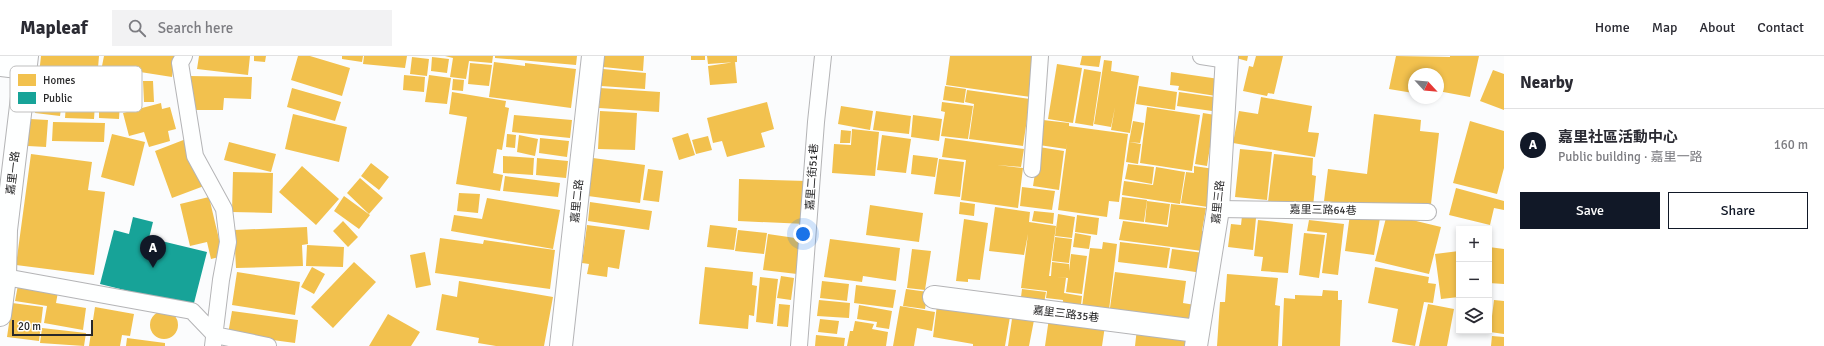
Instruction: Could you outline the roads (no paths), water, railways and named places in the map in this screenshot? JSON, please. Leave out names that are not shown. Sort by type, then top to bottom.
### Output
[{"type":"street","name":"嘉里二路","points":[[561,346],[593,56]]},
{"type":"street","name":"嘉里三路","points":[[1196,338],[1218,209],[1227,58]]},
{"type":"street","points":[[0,64],[27,62]]},
{"type":"street","name":"嘉里一路","points":[[0,315],[5,277],[3,229],[20,112]]},
{"type":"street","name":"嘉里三路35巷","points":[[934,297],[1196,338]]},
{"type":"lane","points":[[184,56],[180,63],[195,156],[224,209],[228,242],[221,280],[214,339]]},
{"type":"lane","name":"嘉里二街51巷","points":[[799,346],[816,122],[823,56]]},
{"type":"lane","points":[[1032,170],[1040,56]]},
{"type":"lane","points":[[1201,56],[1227,58]]},
{"type":"lane","name":"嘉里三路64巷","points":[[1218,209],[1428,212]]},
{"type":"lane","points":[[5,277],[192,311],[214,339],[268,346]]},
{"type":"place","name":"嘉里社區活動中心","points":[[153,268]]}]
